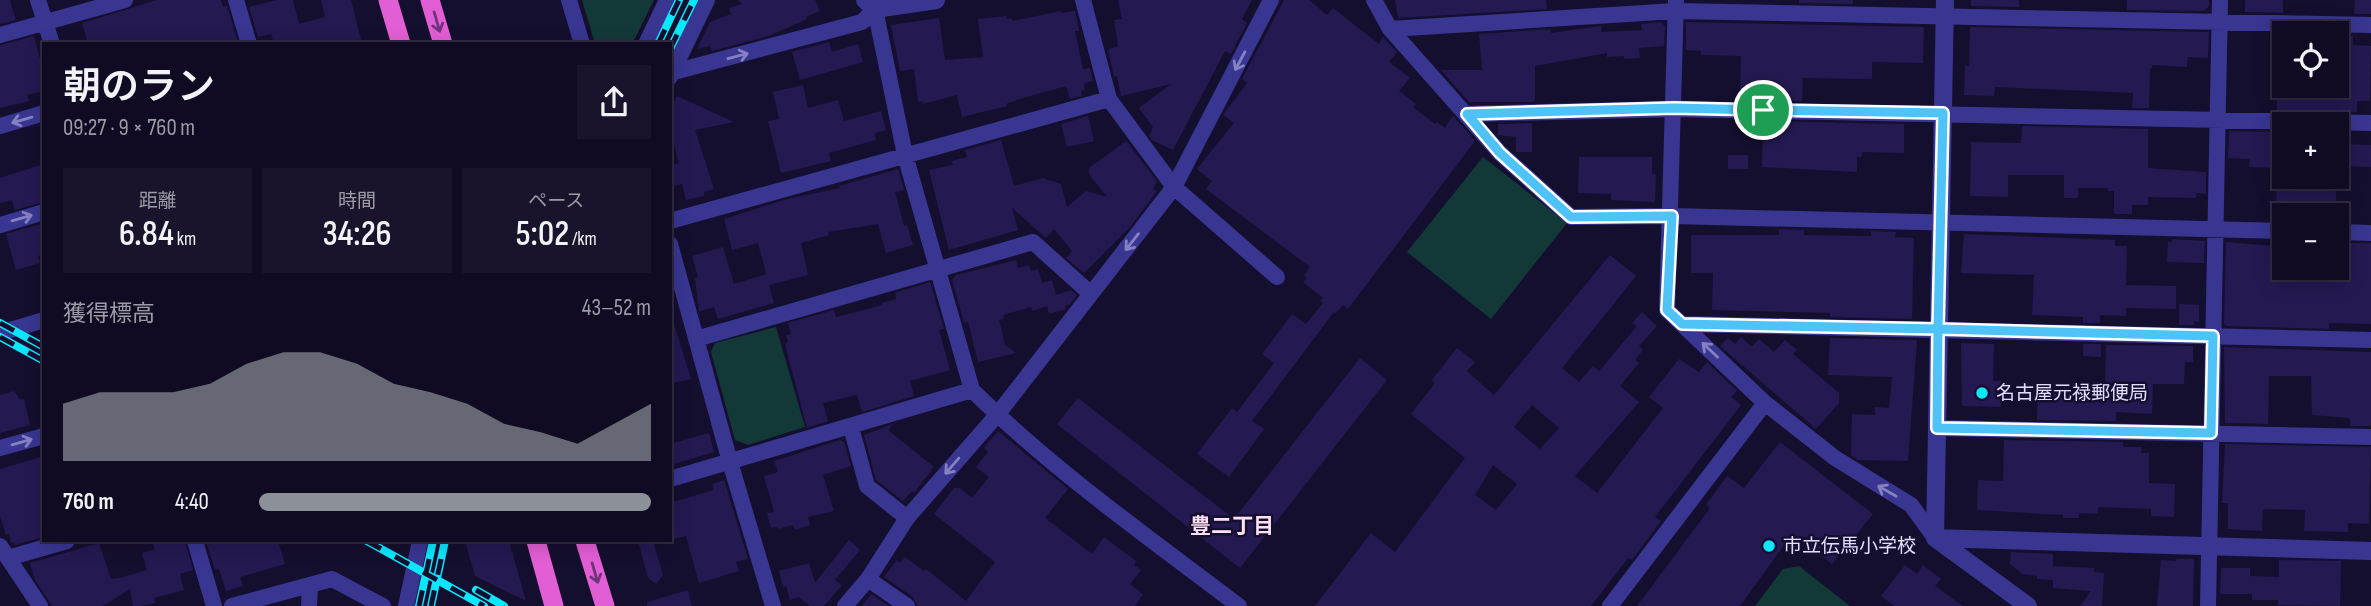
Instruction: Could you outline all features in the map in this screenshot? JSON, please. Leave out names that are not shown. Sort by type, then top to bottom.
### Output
[{"type":"highway","points":[[388,0],[400,42]]},
{"type":"highway","points":[[430,0],[442,42]]},
{"type":"highway","points":[[536,542],[554,606]]},
{"type":"highway","points":[[585,542],[604,606]]},
{"type":"street","points":[[38,0],[51,42]]},
{"type":"street","points":[[0,35],[125,0]]},
{"type":"street","points":[[236,0],[248,42]]},
{"type":"street","points":[[569,0],[581,42]]},
{"type":"street","points":[[647,42],[667,0]]},
{"type":"street","points":[[672,72],[707,0]]},
{"type":"street","points":[[870,5],[936,0]]},
{"type":"street","points":[[1083,0],[1109,99],[1174,187],[1277,277]]},
{"type":"street","points":[[845,606],[868,579],[907,518],[997,415],[1174,187],[1271,0]]},
{"type":"street","points":[[1374,0],[1390,29],[1500,153],[1571,217],[1672,216],[2272,231]]},
{"type":"street","points":[[2208,606],[2220,0]]},
{"type":"street","points":[[672,74],[862,22],[870,5]]},
{"type":"street","points":[[870,5],[905,155],[972,390],[997,415],[1103,502],[1238,606]]},
{"type":"street","points":[[1390,29],[1675,6],[1945,8],[2219,22],[2371,25]]},
{"type":"street","points":[[1675,6],[1672,216],[1667,310],[1765,403],[1835,458],[1911,505],[1935,538],[2016,603]]},
{"type":"street","points":[[1935,538],[1945,8]]},
{"type":"street","points":[[672,220],[1109,99]]},
{"type":"street","points":[[1467,114],[1674,108],[2371,123]]},
{"type":"street","points":[[0,126],[42,114]]},
{"type":"street","points":[[0,225],[42,213]]},
{"type":"street","points":[[2349,232],[2371,233]]},
{"type":"street","points":[[696,339],[1033,242],[1091,295]]},
{"type":"street","points":[[672,251],[773,606]]},
{"type":"street","points":[[0,333],[42,321]]},
{"type":"street","points":[[1682,324],[2371,340]]},
{"type":"street","points":[[672,478],[972,390]]},
{"type":"street","points":[[1610,606],[1765,403]]},
{"type":"street","points":[[851,426],[867,486],[907,518]]},
{"type":"street","points":[[1937,428],[2371,437]]},
{"type":"street","points":[[0,449],[42,437]]},
{"type":"street","points":[[1935,538],[2371,551]]},
{"type":"street","points":[[40,606],[4,552],[61,542]]},
{"type":"street","points":[[195,542],[214,606]]},
{"type":"street","points":[[406,606],[421,542]]},
{"type":"street","points":[[232,606],[332,579],[383,606]]},
{"type":"street","points":[[868,579],[906,606]]},
{"type":"street","points":[[309,606],[310,585]]},
{"type":"green space","points":[[582,0],[654,0],[633,42],[594,42]]},
{"type":"green space","points":[[1483,157],[1567,223],[1491,319],[1407,252]]},
{"type":"green space","points":[[776,327],[805,427],[748,445],[735,440],[711,352],[715,343]]},
{"type":"green space","points":[[1799,566],[1850,606],[1755,606],[1783,569]]},
{"type":"building","points":[[0,0],[10,0],[16,20],[0,24]]},
{"type":"building","points":[[157,0],[221,0],[223,7],[227,6],[238,42],[87,42],[82,23]]},
{"type":"building","points":[[277,0],[293,0],[299,24],[325,17],[321,0],[351,0],[361,40],[273,42],[271,34],[258,37],[249,7]]},
{"type":"building","points":[[738,0],[815,0],[820,11],[769,36],[712,51],[710,46],[697,49],[710,22],[731,14],[729,8],[742,4]]},
{"type":"building","points":[[1118,0],[1252,0],[1242,19],[1247,23],[1231,54],[1225,51],[1173,150],[1152,140],[1149,136],[1153,127],[1139,108],[1171,84],[1121,96],[1117,76],[1114,77],[1108,49],[1118,46],[1114,20],[1122,19]]},
{"type":"building","points":[[1284,0],[1309,0],[1327,15],[1333,8],[1379,44],[1383,37],[1397,52],[1389,62],[1410,78],[1399,91],[1416,104],[1413,107],[1435,124],[1437,122],[1445,128],[1453,116],[1475,141],[1348,309],[1343,305],[1335,314],[1334,312],[1252,421],[1264,429],[1229,477],[1197,454],[1232,408],[1237,412],[1274,363],[1262,354],[1292,314],[1306,324],[1323,303],[1320,301],[1323,298],[1303,282],[1310,267],[1206,189],[1212,181],[1197,169],[1234,123],[1223,115],[1247,83],[1242,79]]},
{"type":"building","points":[[1395,0],[1546,0],[1547,9],[1398,18]]},
{"type":"building","points":[[1799,0],[1853,0],[1853,4],[1799,3]]},
{"type":"building","points":[[1971,0],[2019,0],[2019,7],[1971,6]]},
{"type":"building","points":[[2127,0],[2209,0],[2209,6],[2204,11],[2127,10]]},
{"type":"building","points":[[2245,0],[2283,0],[2283,13],[2245,12]]},
{"type":"building","points":[[2355,0],[2371,0],[2371,14],[2354,14]]},
{"type":"building","points":[[1061,11],[1075,11],[1079,31],[1075,31],[1083,69],[1090,68],[1093,81],[1084,83],[1082,96],[1070,99],[1066,86],[1023,98],[1006,104],[1007,106],[962,117],[957,95],[923,104],[922,101],[918,102],[914,69],[900,71],[891,25],[939,18],[945,60],[983,57],[978,19],[1006,16],[1007,19],[1012,18],[1012,21]]},
{"type":"building","points":[[1661,22],[1665,27],[1664,46],[1639,48],[1640,58],[1607,57],[1607,53],[1535,66],[1535,101],[1532,102],[1469,102],[1441,70],[1482,70],[1479,34],[1550,29],[1551,33],[1601,26],[1602,32],[1642,30],[1641,24]]},
{"type":"building","points":[[1686,22],[1924,27],[1923,63],[1872,62],[1872,79],[1803,78],[1802,101],[1740,97],[1741,56],[1701,55],[1701,51],[1686,50]]},
{"type":"building","points":[[1970,27],[2209,32],[2208,58],[2188,57],[2187,67],[2152,65],[2149,108],[2132,108],[2133,93],[1995,87],[1994,96],[1964,95],[1965,66],[1969,66]]},
{"type":"building","points":[[34,36],[42,66],[42,91],[27,95],[29,101],[0,108],[0,45]]},
{"type":"building","points":[[2349,36],[2353,36],[2353,45],[2371,46],[2370,101],[2357,101],[2357,112],[2277,111],[2277,98],[2349,98]]},
{"type":"building","points":[[829,42],[832,52],[858,44],[863,62],[800,80],[792,52]]},
{"type":"building","points":[[803,85],[808,108],[838,100],[844,121],[881,111],[886,130],[874,133],[876,140],[829,153],[831,161],[781,173],[768,121],[779,119],[773,92]]},
{"type":"building","points":[[677,96],[734,122],[695,130],[714,189],[704,192],[704,196],[686,200],[682,184],[672,186],[672,165],[679,163],[672,139],[672,106]]},
{"type":"building","points":[[1088,116],[1094,141],[1067,147],[1061,124]]},
{"type":"building","points":[[1763,121],[1904,124],[1904,153],[1862,152],[1862,157],[1857,157],[1857,172],[1762,167]]},
{"type":"building","points":[[1532,123],[1532,152],[1516,152],[1516,137],[1498,135],[1498,124]]},
{"type":"building","points":[[2022,126],[2148,129],[2148,168],[2206,172],[2206,194],[2196,193],[2196,198],[2148,197],[2148,205],[2132,205],[2132,214],[2114,214],[2114,191],[2108,191],[2108,188],[2078,188],[2078,198],[2064,198],[2064,175],[2008,175],[2008,197],[1970,196],[1971,142],[2021,143]]},
{"type":"building","points":[[2229,131],[2272,132],[2272,168],[2249,167],[2250,159],[2228,158]]},
{"type":"building","points":[[1001,140],[1014,186],[1043,178],[1061,184],[1067,207],[1086,191],[1107,197],[1089,174],[1089,168],[1126,141],[1157,181],[1153,189],[1157,191],[1131,226],[1084,273],[1066,258],[1072,251],[1054,229],[1046,238],[1012,208],[1018,230],[949,250],[929,170],[953,165],[952,161],[967,157],[965,150]]},
{"type":"building","points":[[2349,144],[2371,145],[2371,167],[2349,166]]},
{"type":"building","points":[[1728,155],[1748,155],[1748,169],[1728,169]]},
{"type":"building","points":[[1579,157],[1652,157],[1652,174],[1656,174],[1655,202],[1611,200],[1611,194],[1578,193]]},
{"type":"building","points":[[42,165],[42,203],[15,210],[12,200],[0,203],[0,178]]},
{"type":"building","points":[[898,169],[904,190],[895,192],[904,226],[907,225],[913,245],[886,253],[878,224],[828,232],[829,235],[801,243],[808,275],[769,285],[758,243],[732,250],[724,219],[787,199],[840,188],[839,186]]},
{"type":"building","points":[[2277,189],[2336,189],[2336,203],[2276,203]]},
{"type":"building","points":[[42,224],[42,255],[38,256],[40,263],[16,270],[6,234]]},
{"type":"building","points":[[1779,229],[1804,230],[1804,235],[1871,236],[1871,231],[1896,232],[1895,237],[1914,238],[1912,319],[1830,317],[1830,313],[1712,310],[1713,273],[1691,273],[1691,235],[1779,235]]},
{"type":"building","points":[[1964,234],[2115,240],[2115,246],[2127,246],[2126,285],[2176,286],[2176,309],[2126,308],[2126,316],[2100,315],[2100,323],[2083,323],[2083,317],[2032,315],[2034,275],[1961,273]]},
{"type":"building","points":[[2172,239],[2205,241],[2204,263],[2167,262],[2168,242],[2172,242]]},
{"type":"building","points":[[2226,242],[2272,246],[2272,280],[2349,280],[2349,243],[2371,243],[2371,324],[2329,323],[2329,329],[2224,324]]},
{"type":"building","points":[[723,247],[734,284],[766,274],[774,303],[718,319],[714,307],[699,312],[695,278],[698,277],[692,256]]},
{"type":"building","points":[[1610,255],[1636,276],[1562,368],[1579,382],[1593,366],[1599,371],[1637,326],[1632,323],[1642,312],[1657,326],[1639,346],[1643,350],[1635,360],[1639,363],[1620,386],[1639,402],[1575,476],[1597,493],[1663,408],[1649,397],[1679,359],[1699,372],[1707,362],[1737,391],[1731,397],[1741,405],[1655,517],[1661,521],[1632,560],[1628,558],[1591,606],[1315,606],[1371,533],[1395,552],[1465,458],[1411,414],[1435,383],[1432,380],[1457,348],[1475,362],[1467,371],[1494,395]],"holes":[[[1532,405],[1559,428],[1540,449],[1514,427]],[[1493,465],[1517,484],[1496,510],[1475,495]]]},
{"type":"building","points":[[1016,260],[1018,268],[1029,265],[1031,271],[1038,269],[1042,283],[1052,280],[1056,295],[1071,290],[1077,295],[1065,306],[1066,309],[1049,314],[1047,306],[1032,311],[1031,307],[1003,315],[1004,319],[999,320],[1005,345],[1016,353],[978,362],[968,322],[964,323],[952,280],[956,275]]},
{"type":"building","points":[[930,282],[944,329],[939,330],[950,370],[910,381],[914,396],[862,412],[857,395],[823,403],[828,421],[807,428],[785,344],[788,342],[786,335],[791,334],[788,323],[834,310],[836,317],[883,305],[882,303],[896,299],[895,293]]},
{"type":"building","points":[[2179,304],[2199,305],[2199,322],[2194,321],[2194,325],[2179,325]]},
{"type":"building","points":[[672,324],[674,324],[691,379],[672,384]]},
{"type":"building","points":[[1741,337],[1752,347],[1759,339],[1774,352],[1785,340],[1797,350],[1793,354],[1839,393],[1839,403],[1816,429],[1720,346],[1728,338],[1735,344]]},
{"type":"building","points":[[1830,338],[1917,340],[1908,461],[1858,460],[1851,455],[1852,414],[1875,415],[1875,407],[1889,408],[1892,377],[1828,375]]},
{"type":"building","points":[[1961,343],[1994,344],[1993,381],[2002,381],[2001,407],[1962,406]]},
{"type":"building","points":[[2083,344],[2101,344],[2101,357],[2083,356]]},
{"type":"building","points":[[2106,345],[2193,346],[2193,362],[2185,362],[2184,384],[2153,384],[2152,414],[2116,412],[2116,421],[2037,420],[2038,382],[2105,383]]},
{"type":"building","points":[[2224,347],[2371,352],[2371,426],[2350,426],[2350,418],[2312,415],[2311,376],[2269,376],[2268,424],[2225,423]]},
{"type":"building","points":[[1360,358],[1387,380],[1240,568],[1057,424],[1078,398],[1234,519]]},
{"type":"building","points":[[14,391],[20,400],[24,399],[30,425],[0,433],[0,395]]},
{"type":"building","points":[[893,424],[888,430],[934,467],[914,493],[912,491],[903,501],[876,480],[864,435]]},
{"type":"building","points":[[998,431],[1068,489],[1045,518],[1092,554],[1104,537],[1136,561],[1134,565],[1141,570],[1130,584],[1143,594],[1135,606],[917,606],[913,597],[884,577],[897,560],[900,563],[905,557],[924,571],[926,569],[966,601],[995,562],[934,514],[954,488],[960,488],[972,498],[989,477],[976,467],[988,452],[984,448]]},
{"type":"building","points":[[709,433],[714,452],[672,464],[672,443]]},
{"type":"building","points":[[840,440],[844,442],[851,466],[823,475],[834,511],[808,517],[810,525],[795,530],[793,525],[771,528],[767,513],[774,512],[764,476],[778,472],[774,461]]},
{"type":"building","points":[[2004,440],[2123,442],[2123,447],[2142,447],[2141,453],[2149,453],[2149,483],[2175,484],[2174,517],[2151,516],[2151,509],[2098,507],[2098,514],[2079,513],[2079,518],[1977,510],[1978,480],[2003,481]]},
{"type":"building","points":[[1780,442],[1873,514],[1832,564],[1792,534],[1740,606],[1637,606],[1710,508],[1706,505],[1727,476],[1744,488]]},
{"type":"building","points":[[2225,444],[2371,447],[2369,524],[2348,523],[2348,532],[2304,531],[2305,510],[2266,509],[2263,510],[2262,531],[2228,529],[2228,503],[2222,503]]},
{"type":"building","points":[[42,457],[42,538],[14,545],[9,534],[6,535],[0,516],[0,469]]},
{"type":"building","points":[[724,480],[748,559],[736,562],[739,571],[699,583],[686,536],[672,540],[672,502],[714,490],[712,484]]},
{"type":"building","points":[[849,540],[860,550],[835,580],[842,585],[824,606],[810,606],[799,597],[790,600],[779,571],[809,563],[815,583]]},
{"type":"building","points":[[152,542],[185,542],[193,570],[180,574],[184,590],[154,598],[155,603],[140,606],[133,606],[130,589],[103,606],[52,606],[35,580],[30,563],[99,543],[111,579],[120,578],[147,570],[142,553],[155,549]]},
{"type":"building","points":[[206,542],[278,542],[285,564],[240,577],[243,586],[226,591],[219,569],[215,570]]},
{"type":"building","points":[[465,542],[509,542],[526,601],[475,576]]},
{"type":"building","points":[[638,542],[653,542],[663,575],[656,584],[648,578]]},
{"type":"building","points":[[2011,552],[2053,554],[2053,566],[2094,568],[2094,572],[2104,573],[2102,606],[2080,606],[2091,591],[2053,588],[2053,580],[2022,574],[2010,564]]},
{"type":"building","points":[[2194,559],[2193,606],[2157,606],[2161,560]]},
{"type":"building","points":[[2279,560],[2341,561],[2340,606],[2278,605],[2278,600],[2252,600],[2252,594],[2220,594],[2221,568],[2250,568],[2250,576],[2279,577]]},
{"type":"building","points":[[1905,565],[1917,574],[1923,565],[1941,579],[1935,586],[1963,606],[1894,606],[1881,596]]},
{"type":"building","points":[[688,590],[692,606],[647,606],[647,602]]},
{"type":"building","points":[[871,594],[889,606],[862,606]]},
{"type":"railway","points":[[659,42],[679,0]]},
{"type":"railway","points":[[672,45],[694,0]]},
{"type":"railway","points":[[0,323],[42,346]]},
{"type":"railway","points":[[0,337],[42,360]]},
{"type":"railway","points":[[369,542],[484,606]]},
{"type":"railway","points":[[419,606],[433,542]]},
{"type":"railway","points":[[431,606],[445,542]]},
{"type":"railway","points":[[476,590],[504,606]]},
{"type":"place","name":"名古屋元禄郵便局","points":[[1982,393]]},
{"type":"place","name":"市立伝馬小学校","points":[[1769,546]]},
{"type":"district","name":"豊二丁目","points":[[1232,526]]},
{"type":"route","points":[[1763,110],[1674,108],[1467,114],[1500,153],[1571,217],[1672,216],[1667,310],[1682,324],[1938,329],[1937,428],[2211,433],[2213,336],[1938,329],[1943,113],[1763,110]]}]
